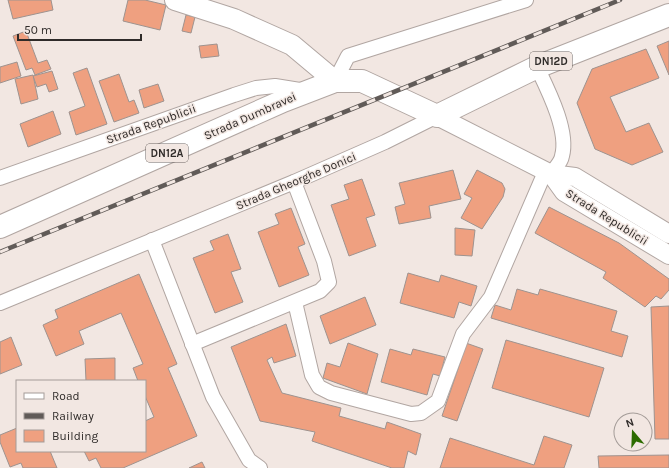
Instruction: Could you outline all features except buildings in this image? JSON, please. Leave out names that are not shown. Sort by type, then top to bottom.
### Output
[{"type":"main road","points":[[175,0],[234,19],[292,45],[335,81]]},
{"type":"main road","name":"DN12D","points":[[437,116],[537,67],[669,15]]},
{"type":"main road","name":"Strada Dumbravei","points":[[0,227],[306,91],[335,81],[362,81],[437,116]]},
{"type":"street","points":[[335,81],[348,56],[526,0]]},
{"type":"street","points":[[295,302],[312,375],[319,387],[331,393],[411,414],[421,413],[438,401],[463,334],[491,297],[548,173],[562,158],[564,145],[562,132],[547,89],[537,67]]},
{"type":"street","name":"Strada Republicii","points":[[0,178],[234,94],[256,88],[275,86],[306,91]]},
{"type":"street","name":"Strada Republicii","points":[[437,116],[548,173],[575,177],[669,234]]},
{"type":"street","name":"Strada Gheorghe Donici","points":[[0,303],[294,182],[385,142],[437,116]]},
{"type":"street","name":"Strada Republicii","points":[[548,173],[564,192],[669,255]]},
{"type":"street","points":[[192,344],[320,291],[329,282],[324,261],[294,182]]},
{"type":"street","points":[[152,240],[213,397],[249,460],[260,468]]},
{"type":"railway","points":[[0,252],[620,0]]}]
